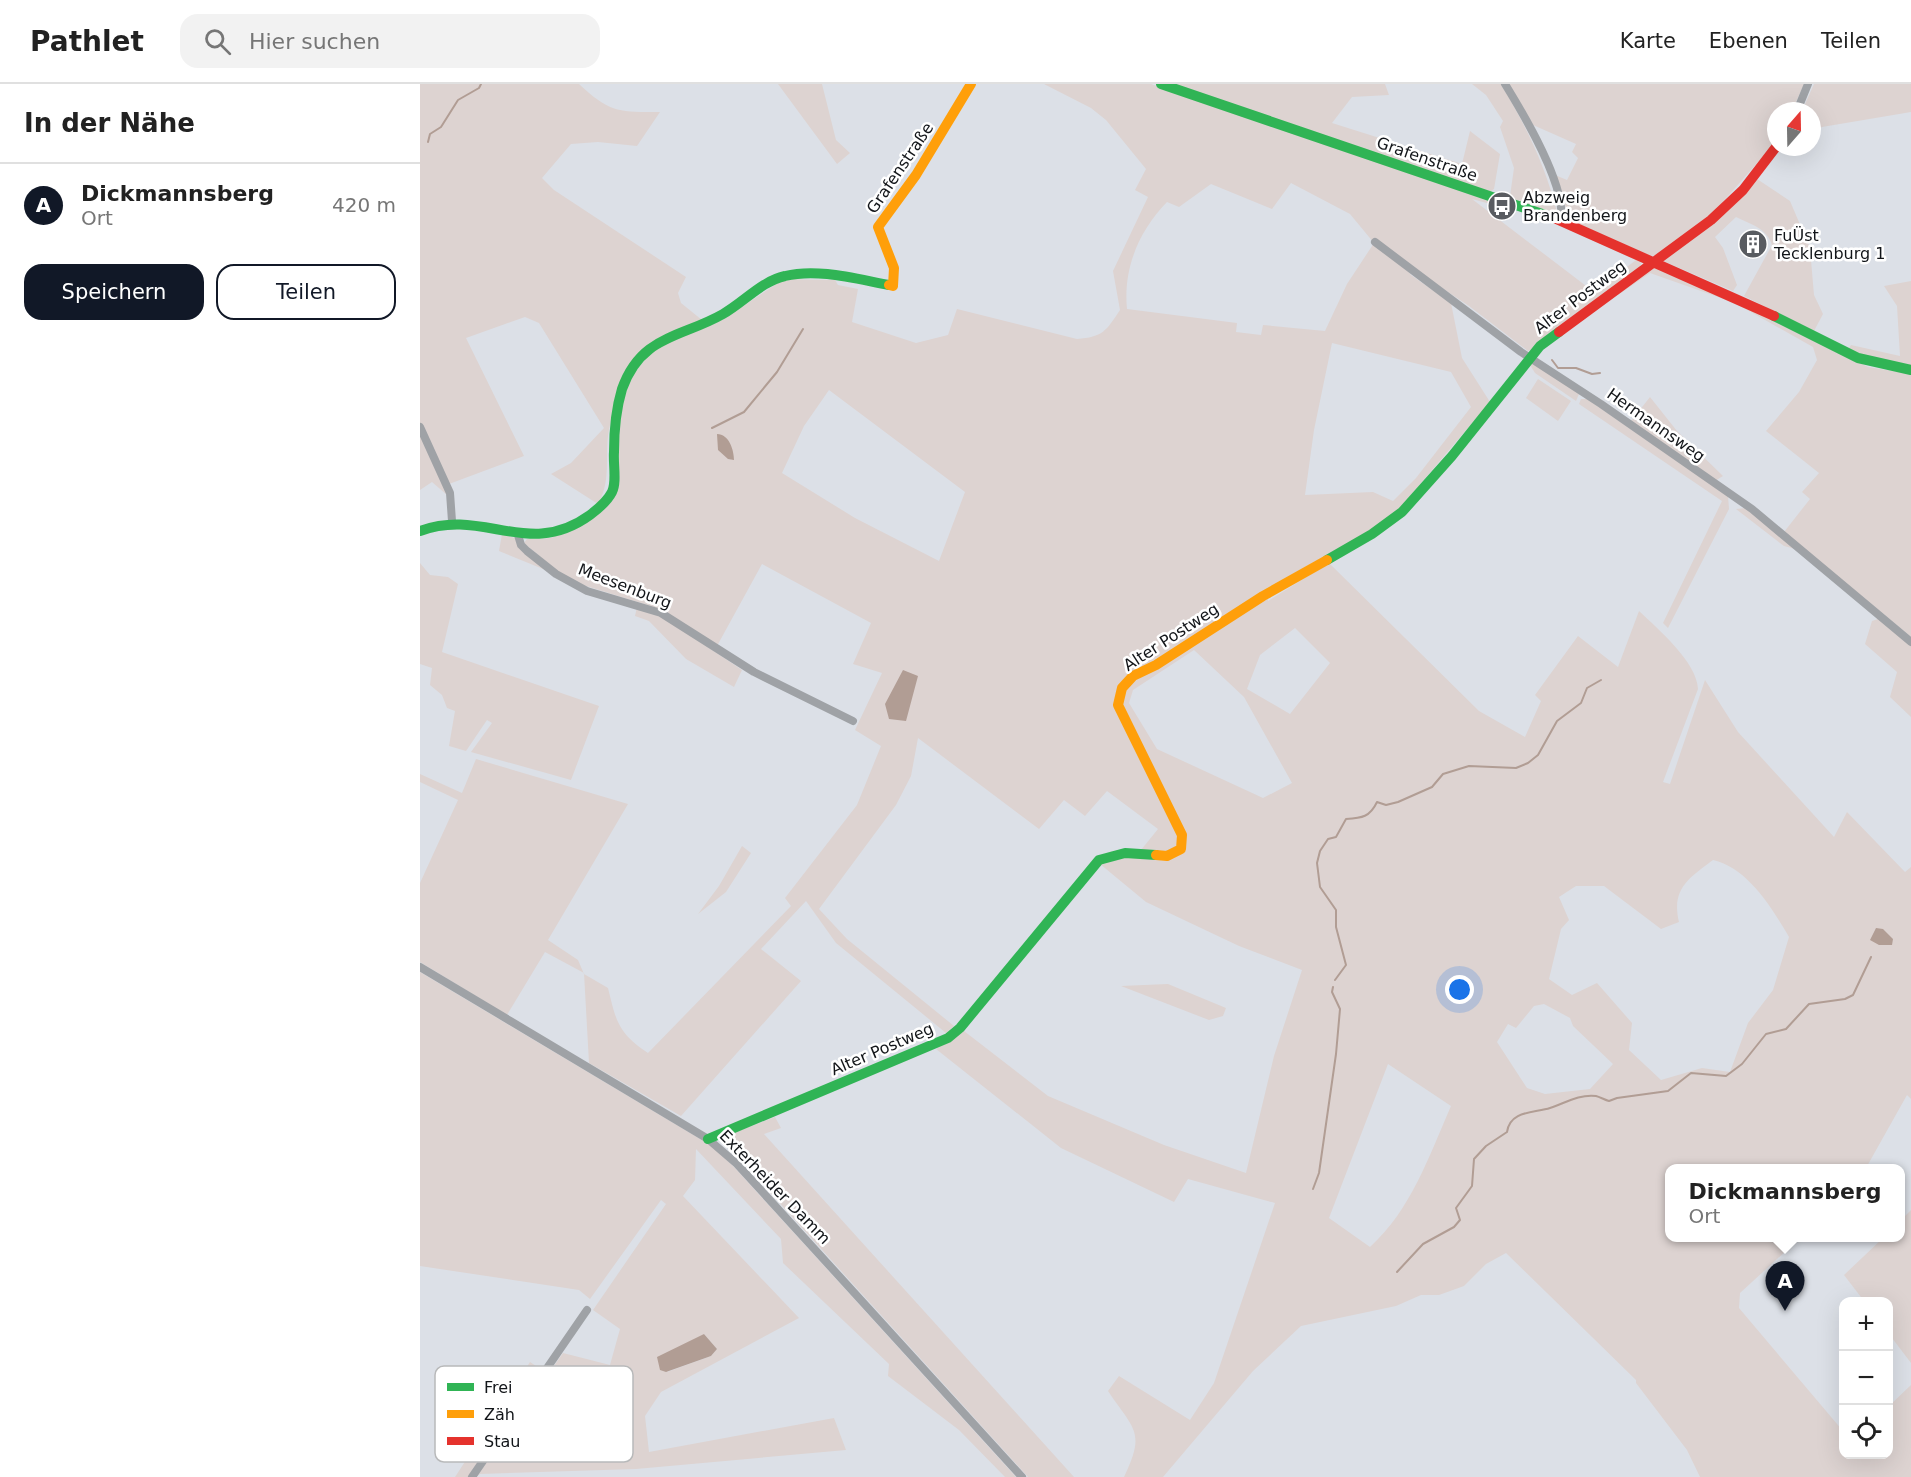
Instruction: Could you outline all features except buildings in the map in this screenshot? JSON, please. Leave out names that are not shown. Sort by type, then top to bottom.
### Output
[{"type":"street","name":"Grafenstraße","points":[[518,536],[548,535],[561,531],[594,513],[608,500],[613,490],[615,427],[624,387],[643,354],[656,344],[721,316],[783,276],[802,274],[893,286],[894,267],[878,227],[916,175],[971,84]]},
{"type":"street","name":"Grafenstraße","points":[[1161,84],[1561,220],[1749,303],[1858,358],[1883,366],[1911,370]]},
{"type":"street","points":[[1505,84],[1533,132],[1550,169],[1563,211],[1561,220]]},
{"type":"street","points":[[1801,102],[1808,84]]},
{"type":"street","name":"Alter Postweg","points":[[708,1139],[948,1038],[960,1028],[1099,860],[1125,853],[1167,856],[1181,849],[1182,835],[1118,705],[1122,688],[1133,676],[1156,664],[1263,596],[1372,534],[1402,512],[1452,456],[1540,346],[1711,220],[1743,190],[1769,156]]},
{"type":"street","name":"Hermannsweg","points":[[1375,242],[1530,357],[1752,509],[1911,642]]},
{"type":"street","points":[[420,427],[450,493],[452,521]]},
{"type":"street","points":[[420,531],[452,521],[518,536]]},
{"type":"street","name":"Meesenburg","points":[[518,536],[527,551],[570,582],[622,603],[661,613],[754,672],[853,722]]},
{"type":"street","name":"Exterheider Damm","points":[[420,967],[708,1139],[737,1164],[1022,1477]]},
{"type":"street","points":[[548,1366],[587,1310]]},
{"type":"street","points":[[472,1477],[482,1462]]},
{"type":"shaded area","points":[[420,84],[579,84],[607,106],[625,111],[660,112],[637,146],[598,142],[571,144],[542,178],[554,190],[686,277],[678,293],[681,303],[702,320],[641,351],[610,425],[607,475],[603,494],[598,504],[551,474],[571,463],[604,428],[539,323],[525,317],[466,338],[524,456],[449,484],[447,495],[432,482],[420,490]]},
{"type":"shaded area","points":[[778,84],[822,84],[836,140],[850,153],[837,164]]},
{"type":"shaded area","points":[[1044,84],[1151,84],[1495,202],[1494,205],[1472,199],[1594,292],[1636,260],[1568,229],[1639,259],[1641,264],[1639,268],[1535,349],[1528,351],[1469,306],[1400,260],[1411,275],[1451,303],[1462,358],[1490,402],[1399,509],[1365,534],[1267,588],[1268,601],[1329,563],[1479,711],[1525,737],[1541,701],[1535,695],[1578,636],[1618,667],[1639,611],[1666,636],[1684,657],[1696,679],[1698,689],[1663,782],[1670,784],[1705,680],[1738,732],[1834,837],[1847,812],[1905,872],[1911,867],[1911,1099],[1907,1095],[1868,1164],[1665,1164],[1665,1242],[1796,1242],[1740,1293],[1739,1308],[1839,1426],[1839,1459],[1893,1459],[1893,1402],[1911,1385],[1911,1477],[1700,1477],[1687,1450],[1636,1380],[1506,1253],[1486,1264],[1464,1286],[1439,1295],[1421,1295],[1396,1306],[1301,1326],[1253,1371],[1163,1477],[1124,1477],[1134,1450],[1134,1431],[1108,1391],[1119,1376],[1190,1420],[1214,1383],[1275,1203],[1188,1179],[1174,1202],[1061,1148],[936,1049],[964,1031],[1048,1096],[1164,1145],[1246,1173],[1274,1056],[1302,970],[1239,946],[1146,902],[1100,864],[1109,852],[1124,849],[1141,850],[1158,829],[1107,791],[1085,816],[1064,800],[1039,829],[918,738],[911,776],[896,805],[819,909],[847,939],[954,1026],[946,1033],[836,943],[806,901],[761,949],[801,981],[681,1116],[589,1063],[584,974],[608,988],[616,1018],[624,1032],[648,1053],[791,906],[785,898],[857,805],[881,746],[855,730],[882,673],[853,664],[871,623],[762,564],[717,646],[663,610],[583,585],[557,571],[524,543],[527,539],[551,538],[611,500],[621,404],[632,376],[658,347],[722,320],[784,279],[835,280],[838,285],[858,289],[852,322],[916,343],[948,335],[957,309],[1077,339],[1093,337],[1103,332],[1120,310],[1113,271],[1148,197],[1135,190],[1146,169],[1106,120],[1091,108]],"holes":[[[1291,183],[1350,214],[1374,243],[1347,284],[1325,331],[1263,325],[1261,335],[1236,332],[1237,323],[1127,309],[1128,279],[1135,251],[1148,225],[1167,202],[1179,207],[1211,184],[1272,209]],[[1332,343],[1451,372],[1471,407],[1416,478],[1393,501],[1373,492],[1305,495],[1314,430]],[[829,390],[965,492],[939,561],[855,518],[782,473],[804,426]],[[1295,628],[1330,663],[1290,714],[1247,689],[1260,655]],[[1194,650],[1244,697],[1292,783],[1263,798],[1157,749],[1129,703],[1133,690]],[[1713,860],[1726,864],[1748,880],[1758,891],[1789,937],[1773,990],[1748,1023],[1730,1072],[1702,1068],[1661,1080],[1629,1050],[1632,1023],[1597,983],[1572,995],[1549,979],[1561,929],[1569,920],[1559,897],[1576,886],[1604,886],[1661,929],[1679,922],[1678,901],[1684,885]],[[1544,1004],[1570,1018],[1573,1026],[1613,1064],[1590,1089],[1545,1094],[1527,1088],[1497,1042],[1508,1024],[1516,1028],[1534,1006]],[[1388,1064],[1451,1106],[1427,1163],[1408,1199],[1397,1216],[1370,1247],[1329,1218]]]},
{"type":"shaded area","points":[[1168,84],[1385,84],[1389,95],[1352,97],[1332,123],[1462,164],[1470,131],[1500,154],[1494,189],[1489,192]]},
{"type":"shaded area","points":[[1472,84],[1501,84],[1536,150],[1557,212],[1553,214],[1513,200],[1510,196],[1514,168],[1500,127],[1503,121],[1486,95]]},
{"type":"shaded area","points":[[1509,84],[1804,84],[1796,102],[1767,102],[1767,152],[1712,214],[1657,255],[1651,256],[1570,220],[1555,175],[1567,180],[1578,158],[1572,152],[1576,144],[1533,125]]},
{"type":"shaded area","points":[[1814,84],[1911,84],[1911,112],[1821,128],[1821,102],[1806,102]]},
{"type":"shaded area","points":[[1757,179],[1790,201],[1810,248],[1814,295],[1823,314],[1814,331],[1744,296],[1772,245],[1766,234],[1747,222],[1736,217],[1715,237],[1723,248],[1737,285],[1733,291],[1663,261]]},
{"type":"shaded area","points":[[1653,267],[1729,296],[1868,367],[1911,374],[1911,637],[1784,532],[1810,499],[1802,492],[1819,473],[1766,431],[1799,392],[1817,360],[1813,347],[1735,303],[1650,273],[1618,295],[1616,294]]},
{"type":"shaded area","points":[[1911,281],[1911,366],[1862,357],[1849,348],[1851,345],[1900,356],[1897,306],[1884,286]]},
{"type":"shaded area","points":[[1533,363],[1579,394],[1576,401],[1535,373],[1530,365]]},
{"type":"shaded area","points":[[1538,379],[1571,401],[1558,421],[1526,398]]},
{"type":"shaded area","points":[[1650,397],[1677,431],[1723,476],[1715,481],[1631,421]]},
{"type":"shaded area","points":[[1581,399],[1587,399],[1728,496],[1729,509],[1668,628],[1663,623],[1722,501],[1579,404]]},
{"type":"shaded area","points":[[717,434],[728,440],[732,447],[734,460],[728,459],[718,450]]},
{"type":"shaded area","points":[[1746,508],[1795,549],[1784,546],[1736,509]]},
{"type":"shaded area","points":[[502,534],[515,538],[548,571],[499,551]]},
{"type":"shaded area","points":[[420,563],[430,575],[448,577],[458,584],[442,652],[599,706],[571,780],[471,752],[492,723],[487,720],[466,751],[449,746],[455,711],[447,708],[442,695],[430,685],[432,668],[420,664]]},
{"type":"shaded area","points":[[637,607],[657,613],[742,670],[734,687],[686,659],[649,621],[635,616]]},
{"type":"shaded area","points":[[1878,619],[1911,646],[1911,717],[1890,697],[1897,672],[1865,644],[1872,621]]},
{"type":"shaded area","points":[[903,670],[918,676],[906,721],[889,719],[885,704]]},
{"type":"shaded area","points":[[476,759],[628,804],[548,940],[578,960],[583,973],[545,952],[507,1015],[420,962],[420,883],[458,800],[420,782],[420,774],[462,793]]},
{"type":"shaded area","points":[[742,846],[751,853],[726,892],[698,914],[719,886]]},
{"type":"shaded area","points":[[1876,928],[1883,929],[1893,939],[1892,945],[1879,945],[1870,940]]},
{"type":"shaded area","points":[[420,972],[712,1146],[735,1168],[1016,1477],[1005,1477],[959,1430],[888,1376],[889,1364],[783,1263],[781,1239],[696,1149],[695,1180],[683,1196],[799,1318],[661,1392],[645,1416],[649,1452],[834,1418],[846,1450],[636,1469],[480,1474],[476,1477],[487,1462],[633,1462],[633,1366],[554,1366],[563,1353],[610,1365],[620,1329],[593,1310],[666,1204],[661,1200],[590,1299],[579,1290],[420,1266]],"holes":[[[704,1334],[717,1349],[711,1356],[667,1372]]]},
{"type":"shaded area","points":[[1168,984],[1226,1008],[1223,1016],[1209,1020],[1121,986]]},
{"type":"shaded area","points":[[775,1117],[781,1128],[764,1134],[1074,1477],[1028,1477],[725,1143],[728,1135]]},
{"type":"shaded area","points":[[1911,1210],[1911,1363],[1893,1339],[1893,1297],[1861,1297],[1844,1275],[1879,1242],[1905,1242],[1905,1216]]},
{"type":"shaded area","points":[[704,1334],[717,1349],[711,1356],[666,1372],[660,1370],[657,1357]]},
{"type":"shaded area","points":[[465,1462],[479,1462],[469,1477],[455,1477]]},
{"type":"waterway","points":[[428,142],[430,134],[441,127],[458,100],[479,88],[481,84]]},
{"type":"waterway","points":[[712,428],[744,412],[777,372],[803,329]]},
{"type":"waterway","points":[[1552,360],[1558,368],[1576,368],[1592,374],[1600,373]]},
{"type":"waterway","points":[[1335,980],[1346,965],[1336,927],[1336,910],[1320,887],[1317,863],[1320,851],[1328,839],[1336,837],[1346,819],[1365,816],[1377,802],[1386,805],[1398,802],[1432,787],[1443,774],[1469,766],[1516,768],[1528,763],[1538,755],[1557,721],[1581,703],[1587,688],[1601,680]]},
{"type":"waterway","points":[[1397,1272],[1423,1244],[1454,1227],[1460,1220],[1456,1208],[1472,1186],[1474,1159],[1486,1146],[1507,1132],[1509,1125],[1518,1116],[1584,1096],[1596,1096],[1609,1101],[1668,1091],[1691,1073],[1726,1076],[1742,1064],[1766,1034],[1786,1029],[1809,1004],[1845,999],[1853,995],[1871,957]]},
{"type":"waterway","points":[[1313,1189],[1319,1173],[1336,1054],[1340,1009],[1332,992],[1333,987]]},
{"type":"traffic: fast","points":[[1161,84],[1554,218]]},
{"type":"traffic: fast","points":[[420,531],[443,525],[465,525],[526,534],[546,533],[568,528],[590,515],[605,502],[612,492],[615,478],[615,428],[622,389],[630,371],[651,348],[723,314],[769,282],[785,276],[824,274],[889,285]]},
{"type":"traffic: fast","points":[[1774,316],[1858,358],[1911,370]]},
{"type":"traffic: fast","points":[[1327,560],[1372,534],[1402,512],[1452,456],[1540,346],[1559,332]]},
{"type":"traffic: fast","points":[[708,1139],[948,1038],[960,1028],[1099,860],[1125,853],[1156,855]]},
{"type":"traffic: slow","points":[[889,285],[893,286],[894,268],[878,227],[916,175],[971,84]]},
{"type":"traffic: slow","points":[[1156,855],[1167,856],[1181,849],[1182,835],[1118,705],[1122,688],[1133,676],[1156,665],[1263,596],[1327,560]]},
{"type":"traffic: jam","points":[[1559,332],[1711,220],[1743,190],[1769,156]]},
{"type":"traffic: jam","points":[[1554,218],[1774,316]]},
{"type":"place","name":"Abzweig Brandenberg","points":[[1502,206]]},
{"type":"place","name":"FuÜst Tecklenburg 1","points":[[1753,244]]},
{"type":"place","name":"Dickmannsberg","points":[[1785,1311]]}]
